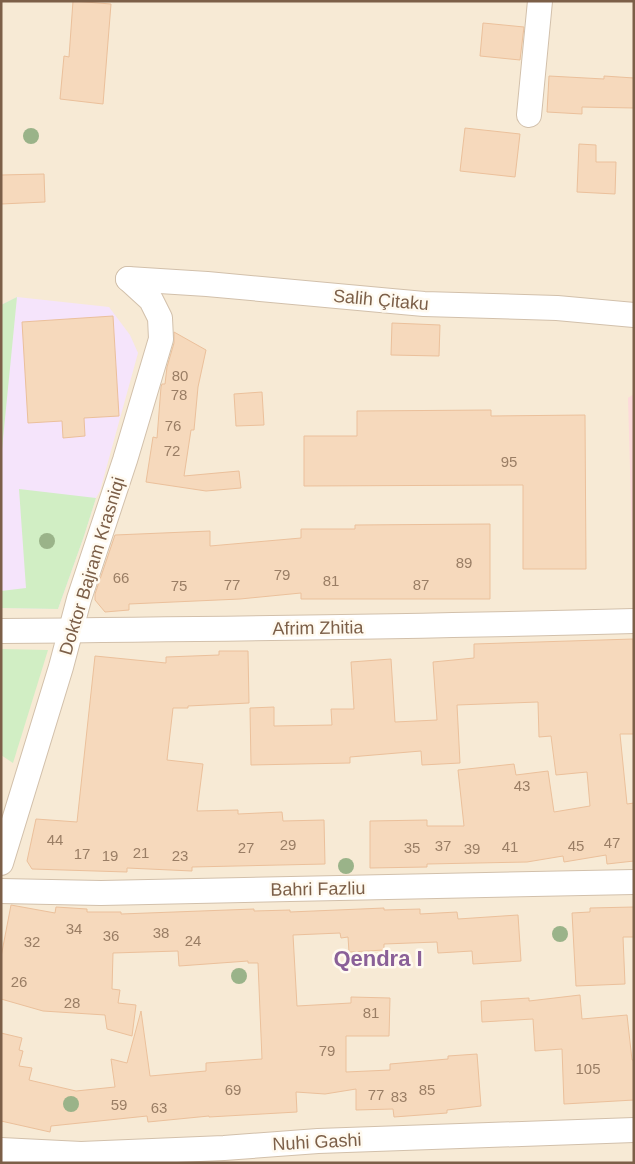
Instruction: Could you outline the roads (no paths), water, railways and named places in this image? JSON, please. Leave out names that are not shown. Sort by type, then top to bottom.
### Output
[{"type":"street","points":[[529,115],[540,1]]},
{"type":"street","name":"Salih Çitaku","points":[[128,279],[424,304],[557,308],[634,315]]},
{"type":"street","name":"Doktor Bajram Krasniqi","points":[[1,863],[58,677],[70,630],[161,338],[160,318],[151,300],[128,279]]},
{"type":"street","name":"Afrim Zhitia","points":[[1,631],[450,626],[634,621]]},
{"type":"street","name":"Bahri Fazliu","points":[[1,891],[101,893],[634,882]]},
{"type":"street","name":"Nuhi Gashi","points":[[1,1150],[81,1154],[224,1148],[318,1141],[634,1130]]},
{"type":"district","name":"Qendra I","points":[[378,958]]}]
